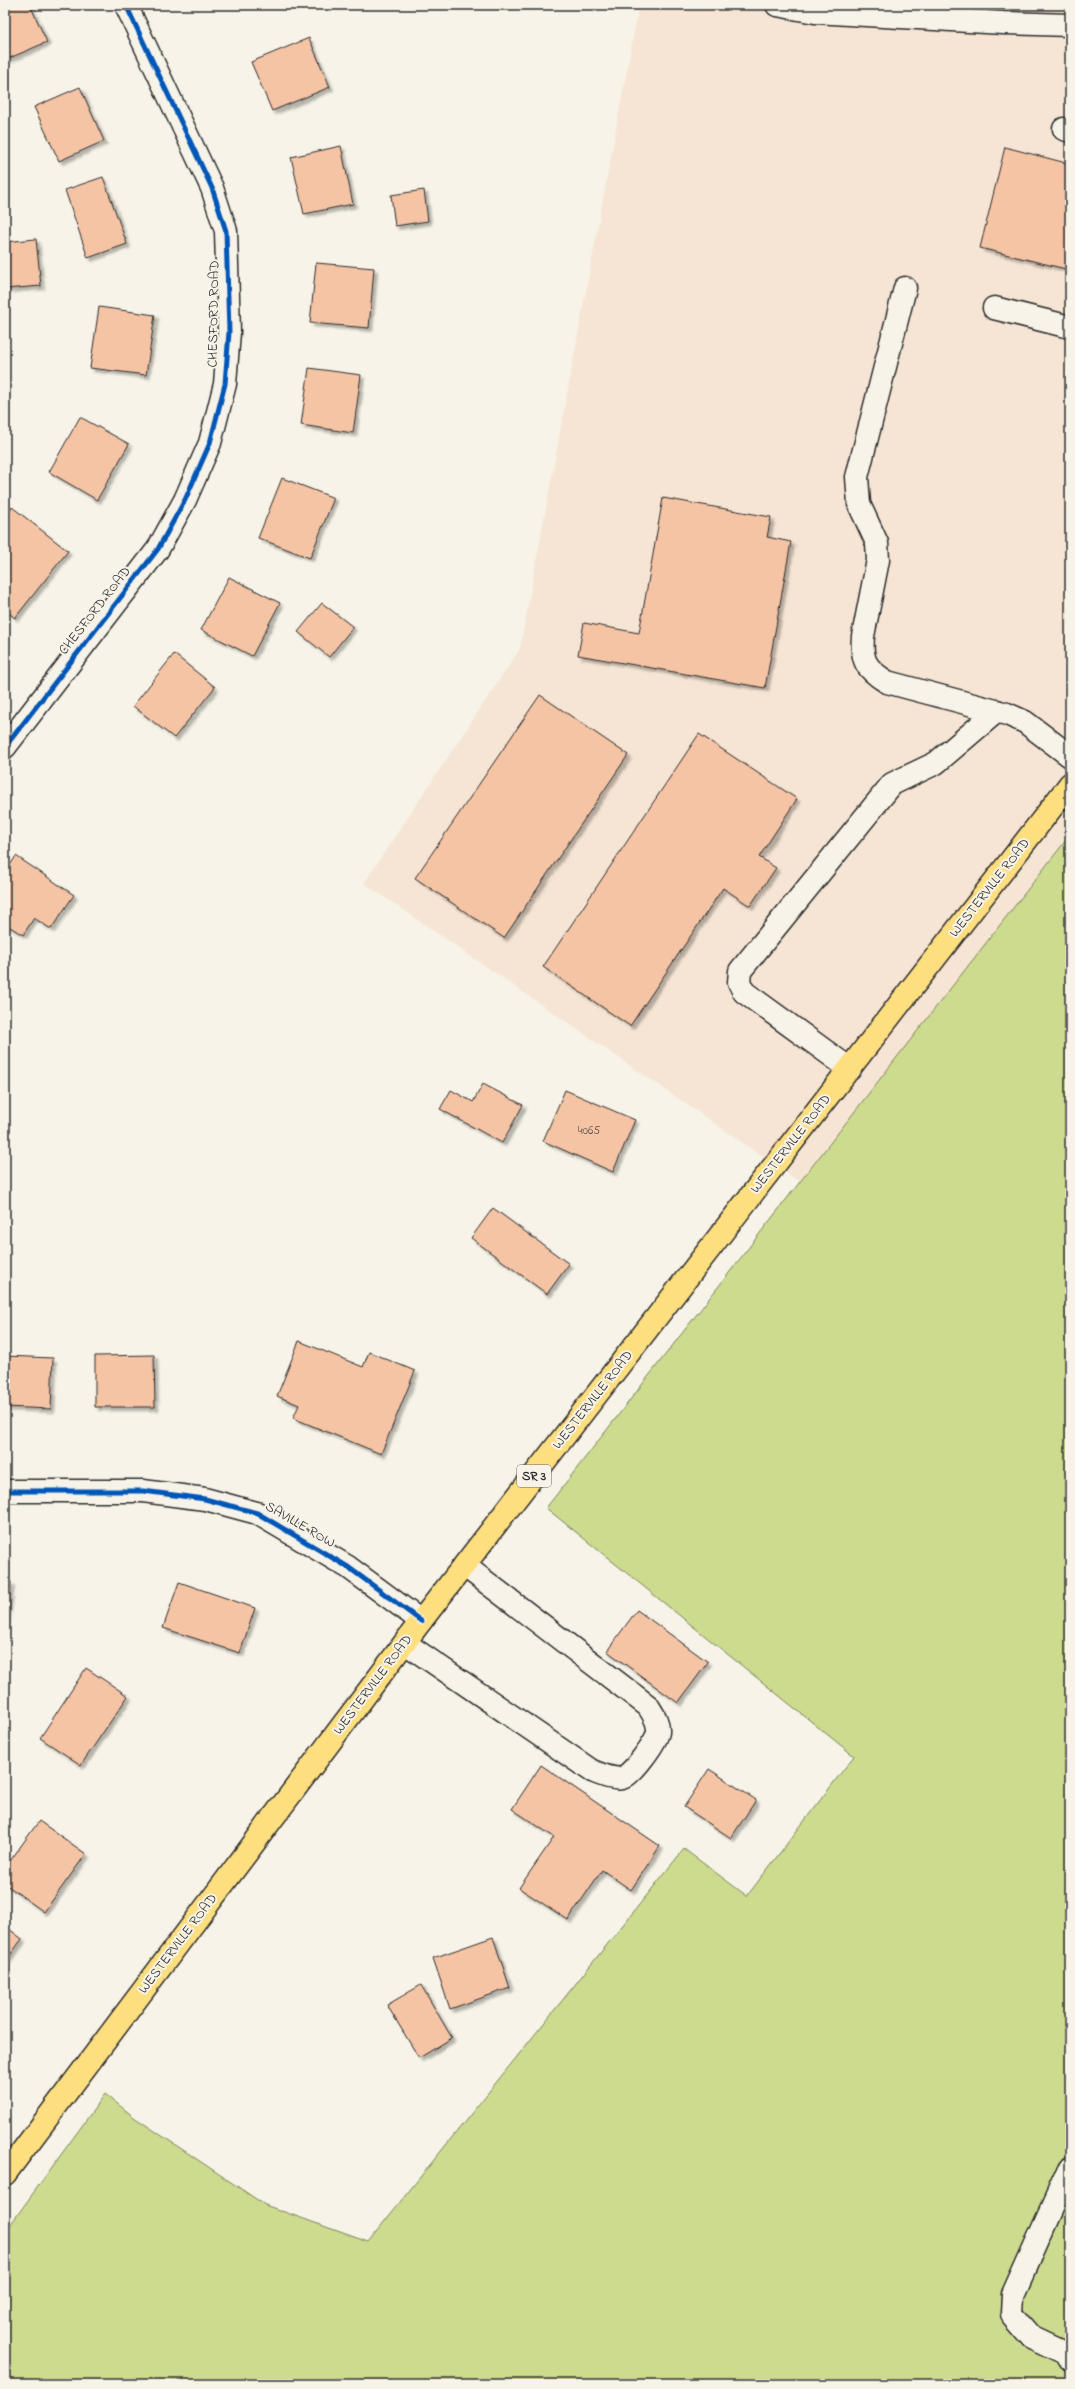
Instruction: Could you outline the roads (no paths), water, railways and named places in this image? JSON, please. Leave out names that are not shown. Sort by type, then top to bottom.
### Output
[{"type":"main road","name":"WESTERVILLE ROAD","points":[[5,2174],[421,1621],[1070,784]]},
{"type":"street","name":"CHESFORD ROAD","points":[[5,747],[158,549],[185,500],[210,443],[224,384],[229,332],[226,231],[212,188],[126,5]]},
{"type":"street","points":[[777,5],[815,12],[1003,24],[1070,24]]},
{"type":"street","points":[[905,288],[857,477],[859,504],[877,543],[878,560],[863,636],[864,655],[871,672],[887,682],[997,711],[1025,722],[1070,756]]},
{"type":"street","points":[[994,308],[1070,327]]},
{"type":"street","points":[[850,1068],[744,992],[739,982],[740,971],[892,784],[936,763],[997,711]]},
{"type":"street","name":"SAVILLE ROW","points":[[5,1491],[143,1491],[205,1499],[257,1513],[348,1567],[421,1621]]},
{"type":"street","points":[[405,1643],[592,1771],[607,1776],[622,1778],[630,1773],[654,1741],[658,1731],[656,1720],[648,1706],[465,1566]]},
{"type":"street","points":[[1070,2167],[1013,2294],[1012,2314],[1032,2337],[1066,2354],[1070,2360]]}]
